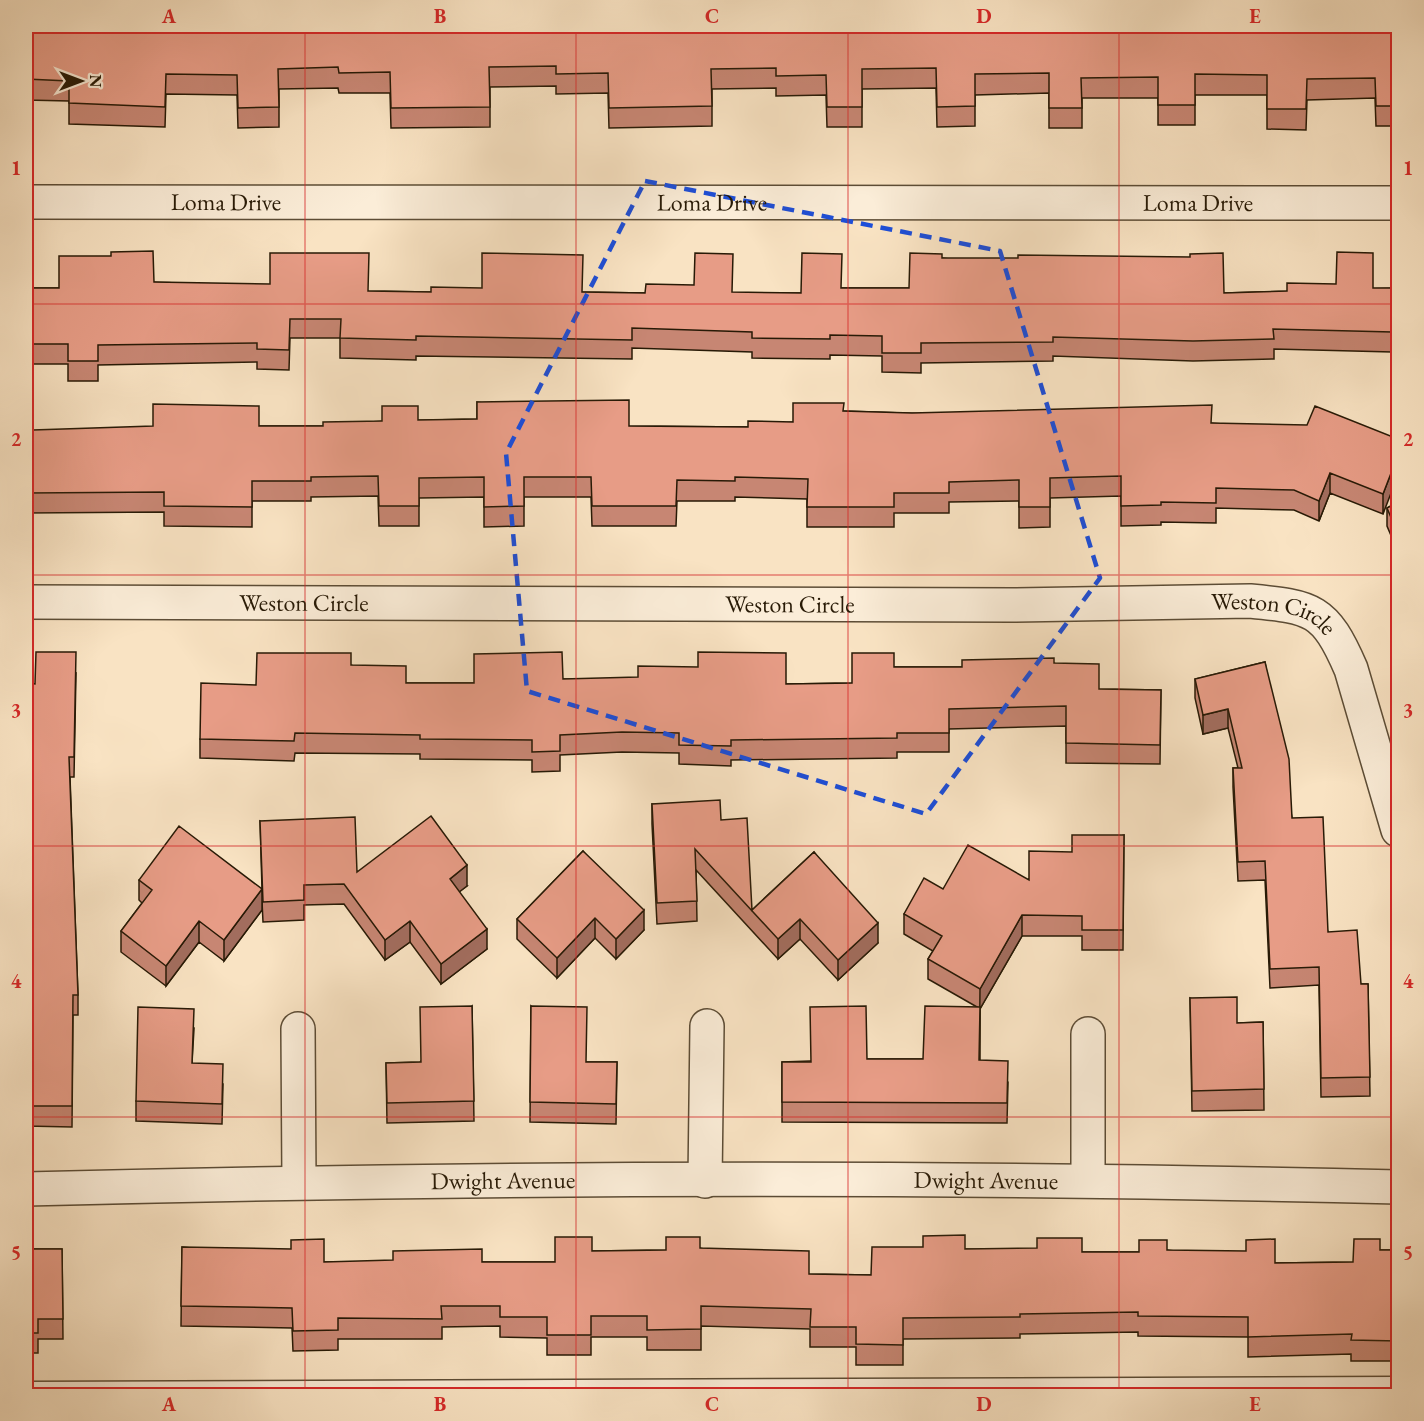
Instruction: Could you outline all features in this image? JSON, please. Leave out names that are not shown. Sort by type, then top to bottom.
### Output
[{"type":"street","name":"Loma Drive","points":[[26,202],[1398,203]]},
{"type":"street","name":"Weston Circle","points":[[26,602],[1014,605],[1250,601],[1287,604],[1314,611],[1330,627],[1341,644],[1351,669],[1398,830]]},
{"type":"street","points":[[705,1182],[707,1026]]},
{"type":"street","points":[[298,1029],[299,1182]]},
{"type":"street","name":"Dwight Avenue","points":[[1088,1034],[1088,1180]]},
{"type":"street","name":"Dwight Avenue","points":[[26,1189],[299,1182],[1088,1180],[1398,1187]]},
{"type":"lane","points":[[26,1391],[1398,1386]]},
{"type":"highlighted area","points":[[645,181],[1000,251],[1100,578],[926,814],[527,691],[506,453]]},
{"type":"building","points":[[26,26],[1398,26],[1398,106],[1376,106],[1375,78],[1307,79],[1306,109],[1267,109],[1267,75],[1195,74],[1195,105],[1158,105],[1158,77],[1081,78],[1082,108],[1049,108],[1049,73],[975,74],[975,106],[937,107],[936,68],[862,69],[862,107],[827,107],[826,75],[776,76],[776,68],[711,69],[712,106],[609,108],[608,73],[556,74],[556,66],[489,67],[490,107],[391,108],[390,72],[339,73],[338,67],[278,69],[279,107],[238,108],[237,75],[166,74],[165,107],[69,103],[69,81],[26,79]]},
{"type":"building","points":[[153,251],[154,282],[270,284],[270,253],[369,253],[368,291],[431,292],[431,287],[482,288],[482,253],[583,255],[582,292],[645,293],[646,284],[694,285],[695,253],[733,254],[732,292],[801,293],[802,253],[842,254],[841,288],[909,288],[910,253],[942,254],[942,258],[1018,258],[1018,255],[1190,257],[1190,254],[1223,253],[1224,293],[1287,291],[1287,283],[1336,284],[1337,252],[1373,253],[1373,288],[1398,288],[1398,337],[1392,337],[1392,332],[1273,329],[1274,339],[1193,341],[1053,337],[1053,342],[921,343],[921,353],[882,353],[882,336],[830,335],[830,339],[752,338],[752,332],[632,328],[632,340],[416,336],[416,340],[340,338],[341,319],[290,319],[289,350],[257,349],[257,343],[98,345],[98,361],[68,361],[68,344],[26,344],[26,288],[59,288],[59,256],[111,256],[111,252]]},
{"type":"building","points":[[629,400],[629,426],[748,427],[748,421],[793,422],[793,403],[844,403],[843,411],[912,413],[1212,405],[1211,423],[1307,425],[1315,406],[1398,439],[1398,455],[1383,494],[1330,473],[1319,501],[1294,490],[1216,488],[1216,503],[1161,502],[1161,505],[1121,506],[1121,476],[1050,478],[1050,507],[1019,507],[1019,480],[949,482],[949,493],[894,493],[894,507],[807,507],[808,479],[735,477],[735,481],[677,480],[676,506],[592,506],[591,477],[524,477],[524,506],[484,507],[484,477],[419,478],[419,506],[379,506],[378,476],[311,477],[311,481],[252,481],[252,507],[164,506],[164,492],[26,493],[26,452],[33,452],[33,430],[153,426],[153,404],[259,406],[259,426],[323,426],[323,422],[382,421],[382,406],[418,406],[418,420],[477,419],[477,402]]},
{"type":"building","points":[[1398,502],[1398,534],[1387,508]]},
{"type":"building","points":[[36,652],[76,652],[74,757],[69,757],[78,995],[73,995],[72,1106],[26,1106],[26,683],[35,684]]},
{"type":"building","points":[[562,652],[563,679],[638,677],[638,666],[698,667],[698,652],[786,653],[786,684],[852,683],[852,653],[894,653],[894,667],[962,667],[962,660],[1054,658],[1054,663],[1099,664],[1099,689],[1161,690],[1160,745],[1066,743],[1066,706],[949,709],[949,733],[897,733],[897,738],[731,740],[731,746],[679,745],[679,733],[622,732],[560,735],[560,751],[532,752],[532,740],[420,739],[420,735],[295,733],[294,741],[200,739],[201,683],[256,685],[257,653],[351,653],[351,665],[406,666],[406,683],[474,683],[474,654]]},
{"type":"building","points":[[1265,662],[1289,759],[1292,818],[1323,817],[1328,932],[1357,930],[1361,984],[1368,984],[1370,1077],[1321,1078],[1319,967],[1270,969],[1265,861],[1238,862],[1233,768],[1242,768],[1228,709],[1203,715],[1195,679]]},
{"type":"building","points":[[720,800],[721,820],[747,818],[752,910],[814,852],[878,923],[838,960],[800,919],[778,939],[695,849],[697,901],[657,903],[652,804]]},
{"type":"building","points":[[431,816],[467,865],[450,879],[487,929],[441,964],[410,921],[385,940],[344,884],[304,885],[304,900],[263,902],[260,821],[355,817],[357,872]]},
{"type":"building","points":[[179,826],[262,889],[224,940],[199,921],[166,966],[121,931],[152,890],[139,880]]},
{"type":"building","points":[[1072,835],[1124,835],[1123,930],[1082,930],[1082,916],[1022,915],[980,989],[928,959],[942,936],[904,914],[924,878],[943,889],[968,845],[1029,880],[1029,851],[1072,852]]},
{"type":"building","points":[[583,851],[644,910],[616,939],[595,918],[557,958],[517,919]]},
{"type":"building","points":[[1237,997],[1237,1023],[1263,1022],[1264,1089],[1192,1091],[1190,998]]},
{"type":"building","points":[[472,1006],[474,1101],[387,1103],[386,1063],[421,1062],[420,1007]]},
{"type":"building","points":[[531,1006],[587,1007],[586,1062],[617,1062],[616,1104],[530,1102]]},
{"type":"building","points":[[866,1006],[867,1059],[923,1059],[925,1006],[980,1007],[979,1060],[1008,1061],[1007,1103],[782,1102],[782,1062],[811,1062],[810,1007]]},
{"type":"building","points":[[138,1007],[194,1009],[192,1063],[223,1064],[222,1104],[136,1101]]},
{"type":"building","points":[[965,1235],[965,1249],[1037,1248],[1037,1238],[1082,1238],[1082,1252],[1139,1252],[1139,1240],[1167,1240],[1167,1250],[1246,1251],[1246,1240],[1275,1239],[1275,1263],[1353,1262],[1354,1239],[1380,1239],[1380,1250],[1398,1250],[1398,1341],[1351,1340],[1352,1334],[1248,1337],[1248,1317],[1138,1316],[1138,1312],[1020,1314],[1020,1317],[903,1318],[903,1345],[856,1344],[856,1327],[810,1327],[811,1309],[701,1306],[701,1329],[647,1330],[647,1316],[591,1316],[591,1335],[547,1335],[547,1317],[500,1317],[500,1306],[441,1306],[442,1319],[338,1318],[338,1330],[293,1331],[292,1308],[181,1306],[182,1247],[291,1249],[291,1240],[324,1239],[324,1262],[393,1260],[393,1251],[482,1249],[482,1262],[555,1262],[555,1237],[592,1237],[592,1251],[666,1250],[666,1237],[700,1237],[700,1248],[809,1251],[809,1274],[871,1275],[872,1247],[923,1247],[923,1236]]},
{"type":"building","points":[[26,1249],[62,1249],[63,1319],[38,1319],[38,1333],[26,1333]]}]
